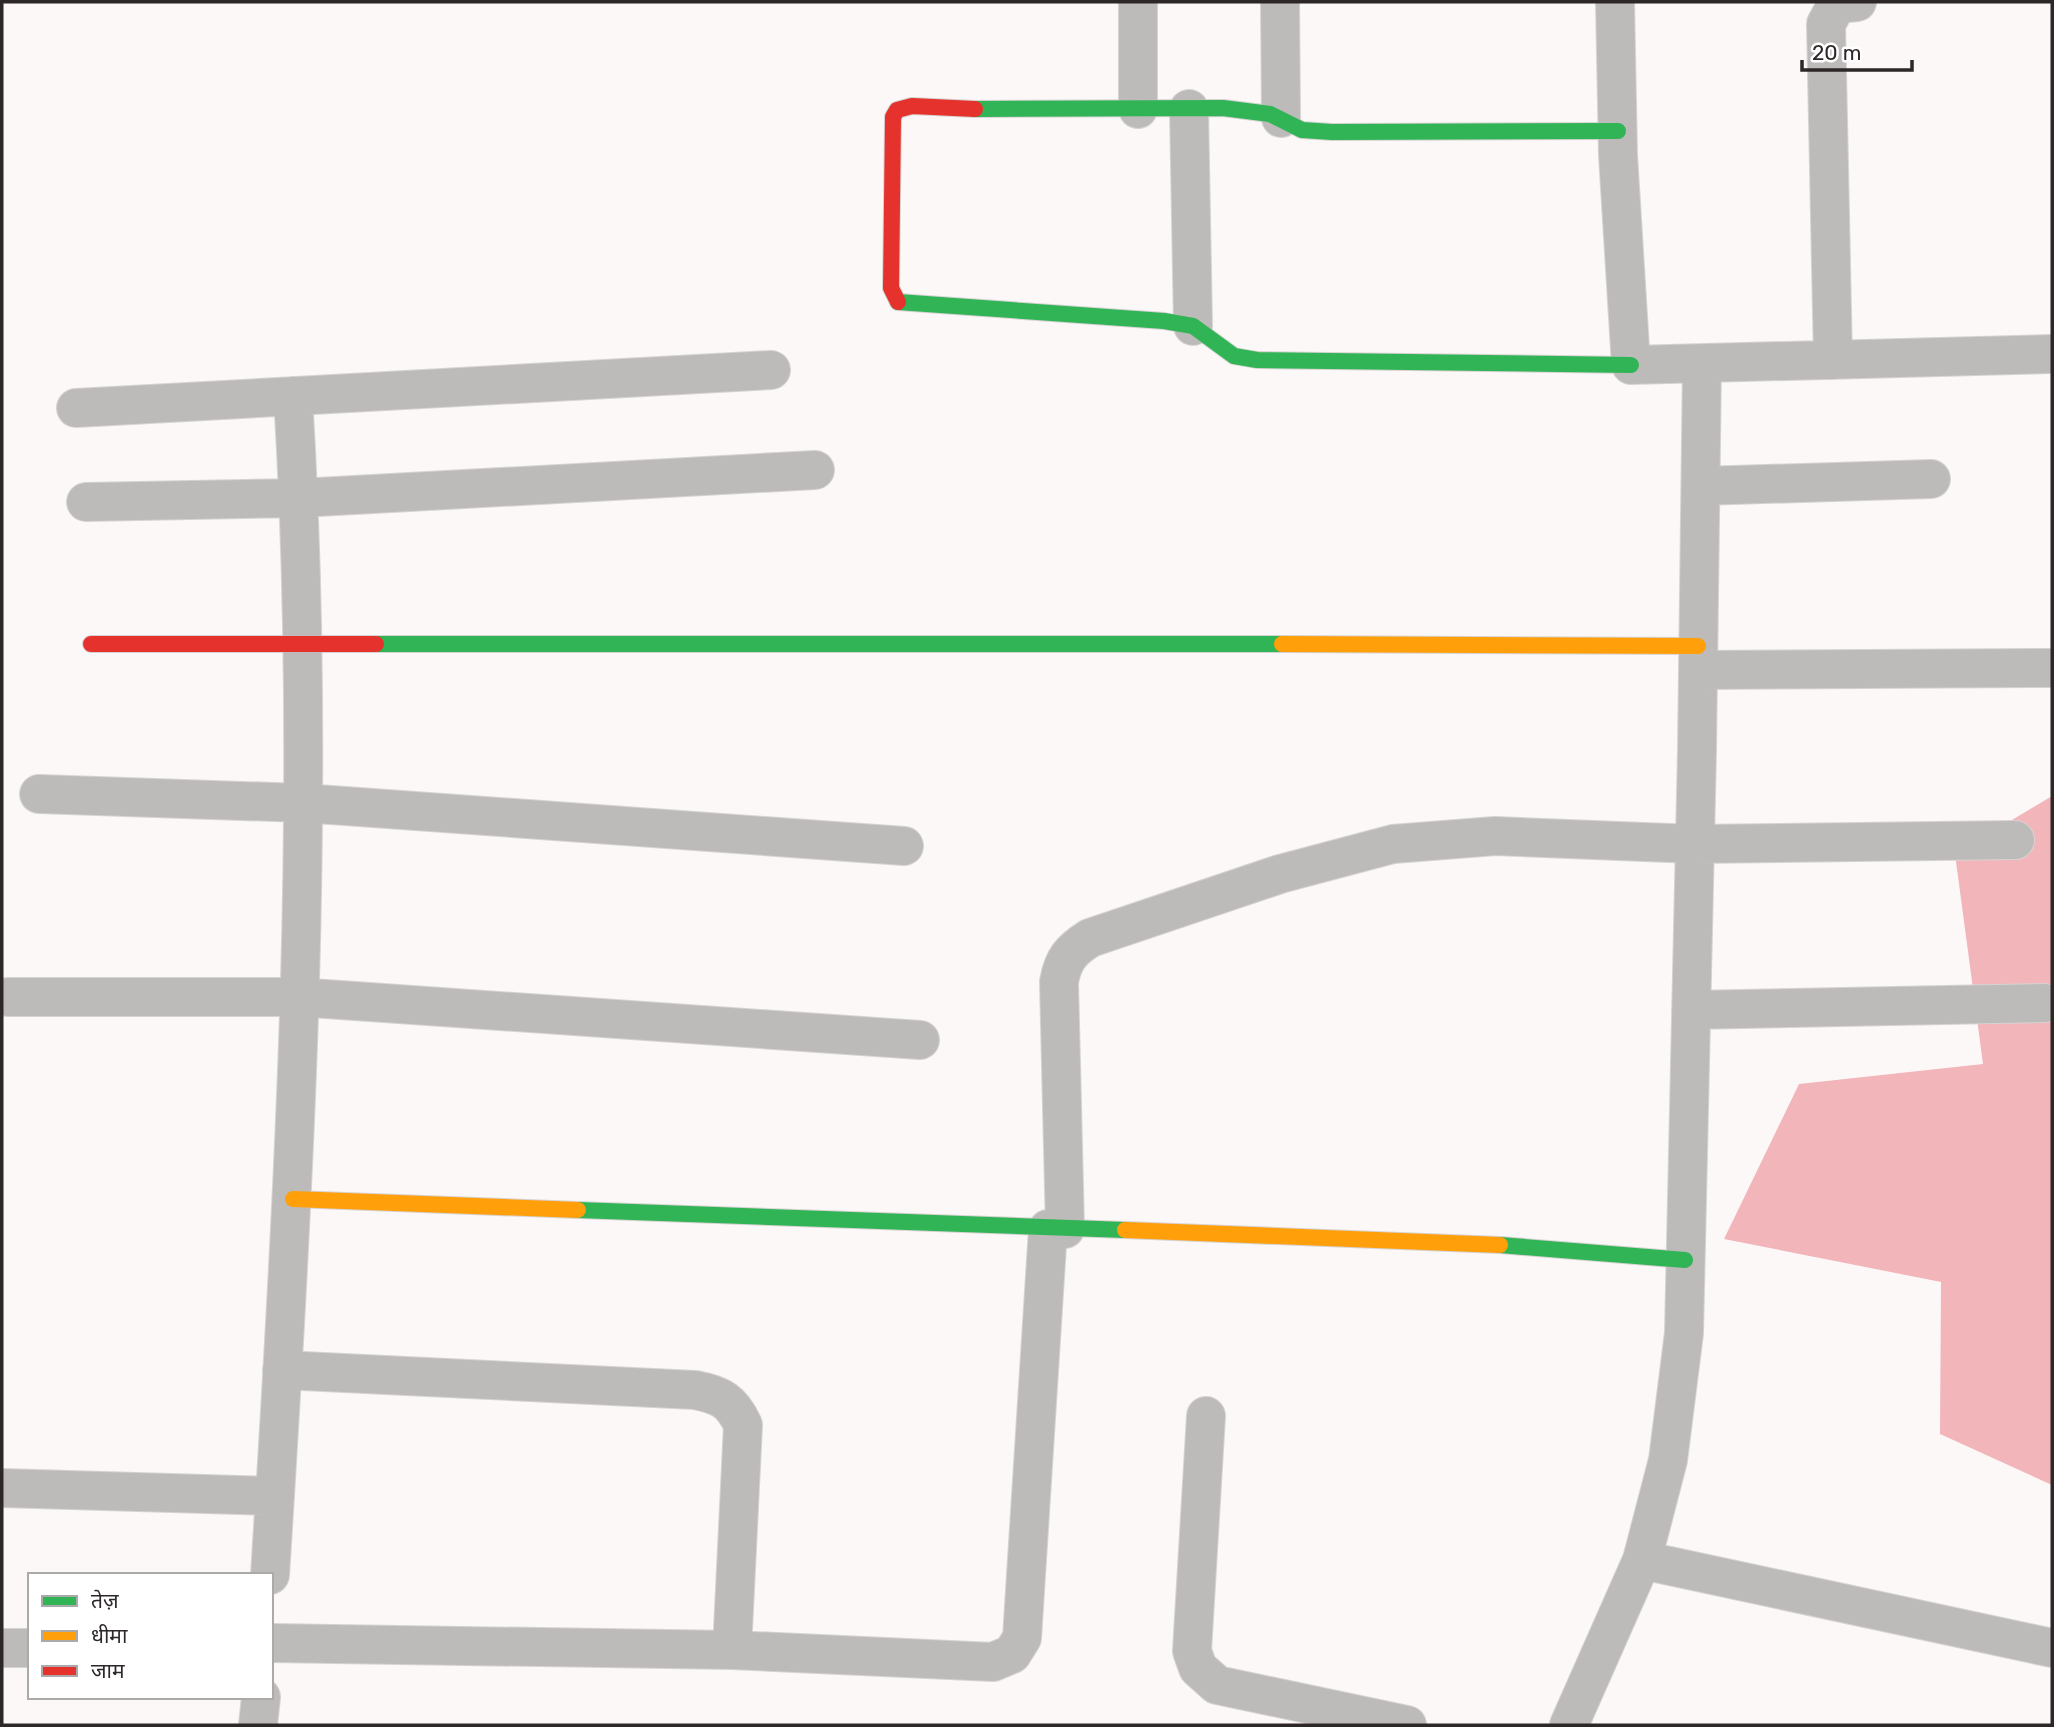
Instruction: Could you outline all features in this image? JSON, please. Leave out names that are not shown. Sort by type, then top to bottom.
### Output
[{"type":"street","points":[[1138,2],[1138,109]]},
{"type":"street","points":[[1280,2],[1282,118]]},
{"type":"street","points":[[1615,2],[1618,131],[1631,365]]},
{"type":"street","points":[[1833,360],[1826,24],[1837,4],[1857,2]]},
{"type":"street","points":[[1618,131],[1332,132],[1302,130],[1282,118],[1223,108],[1022,111],[912,106],[897,110],[891,131],[891,288],[895,301],[904,305],[1164,321],[1192,326],[1234,356],[1257,360],[1631,365],[2052,354]]},
{"type":"street","points":[[1189,109],[1192,326]]},
{"type":"street","points":[[1569,1725],[1642,1560],[1668,1460],[1684,1333],[1702,364]]},
{"type":"street","points":[[76,408],[771,370]]},
{"type":"street","points":[[270,1573],[293,1199],[303,803],[304,643],[293,396]]},
{"type":"street","points":[[86,502],[299,498],[815,470]]},
{"type":"street","points":[[1700,486],[1931,479]]},
{"type":"street","points":[[91,644],[304,643],[1698,658],[2052,667]]},
{"type":"street","points":[[39,794],[303,803],[904,846]]},
{"type":"street","points":[[273,1643],[732,1650],[993,1662],[1012,1654],[1022,1638],[1056,1229],[1059,982],[1062,965],[1072,949],[1280,874],[1393,844],[1495,836],[1695,844],[2015,840]]},
{"type":"street","points":[[8,997],[297,997],[919,1040]]},
{"type":"street","points":[[1691,1010],[2044,1003]]},
{"type":"street","points":[[293,1199],[1487,1244],[1685,1260]]},
{"type":"street","points":[[282,1370],[695,1390],[719,1395],[734,1406],[743,1426],[732,1650]]},
{"type":"street","points":[[1206,1416],[1192,1651],[1198,1668],[1217,1685],[1353,1720],[1407,1725]]},
{"type":"street","points":[[2,1488],[275,1496]]},
{"type":"street","points":[[1642,1560],[2052,1648]]},
{"type":"street","points":[[2,1648],[28,1647]]},
{"type":"street","points":[[258,1725],[261,1699]]},
{"type":"shaded area","points":[[2052,796],[2052,1485],[1940,1434],[1941,1282],[1724,1239],[1799,1084],[1983,1064],[1955,854]]},
{"type":"traffic: fast","points":[[975,109],[1223,108],[1270,114],[1302,130],[1332,132],[1618,131]]},
{"type":"traffic: fast","points":[[898,302],[1164,321],[1193,326],[1234,356],[1257,360],[1631,365]]},
{"type":"traffic: fast","points":[[376,644],[1282,644]]},
{"type":"traffic: fast","points":[[578,1210],[1125,1230]]},
{"type":"traffic: fast","points":[[1500,1245],[1685,1260]]},
{"type":"traffic: slow","points":[[1282,644],[1698,646]]},
{"type":"traffic: slow","points":[[293,1199],[578,1210]]},
{"type":"traffic: slow","points":[[1125,1230],[1500,1245]]},
{"type":"traffic: jam","points":[[898,302],[891,288],[893,117],[897,110],[912,106],[975,109]]},
{"type":"traffic: jam","points":[[91,644],[376,644]]}]
